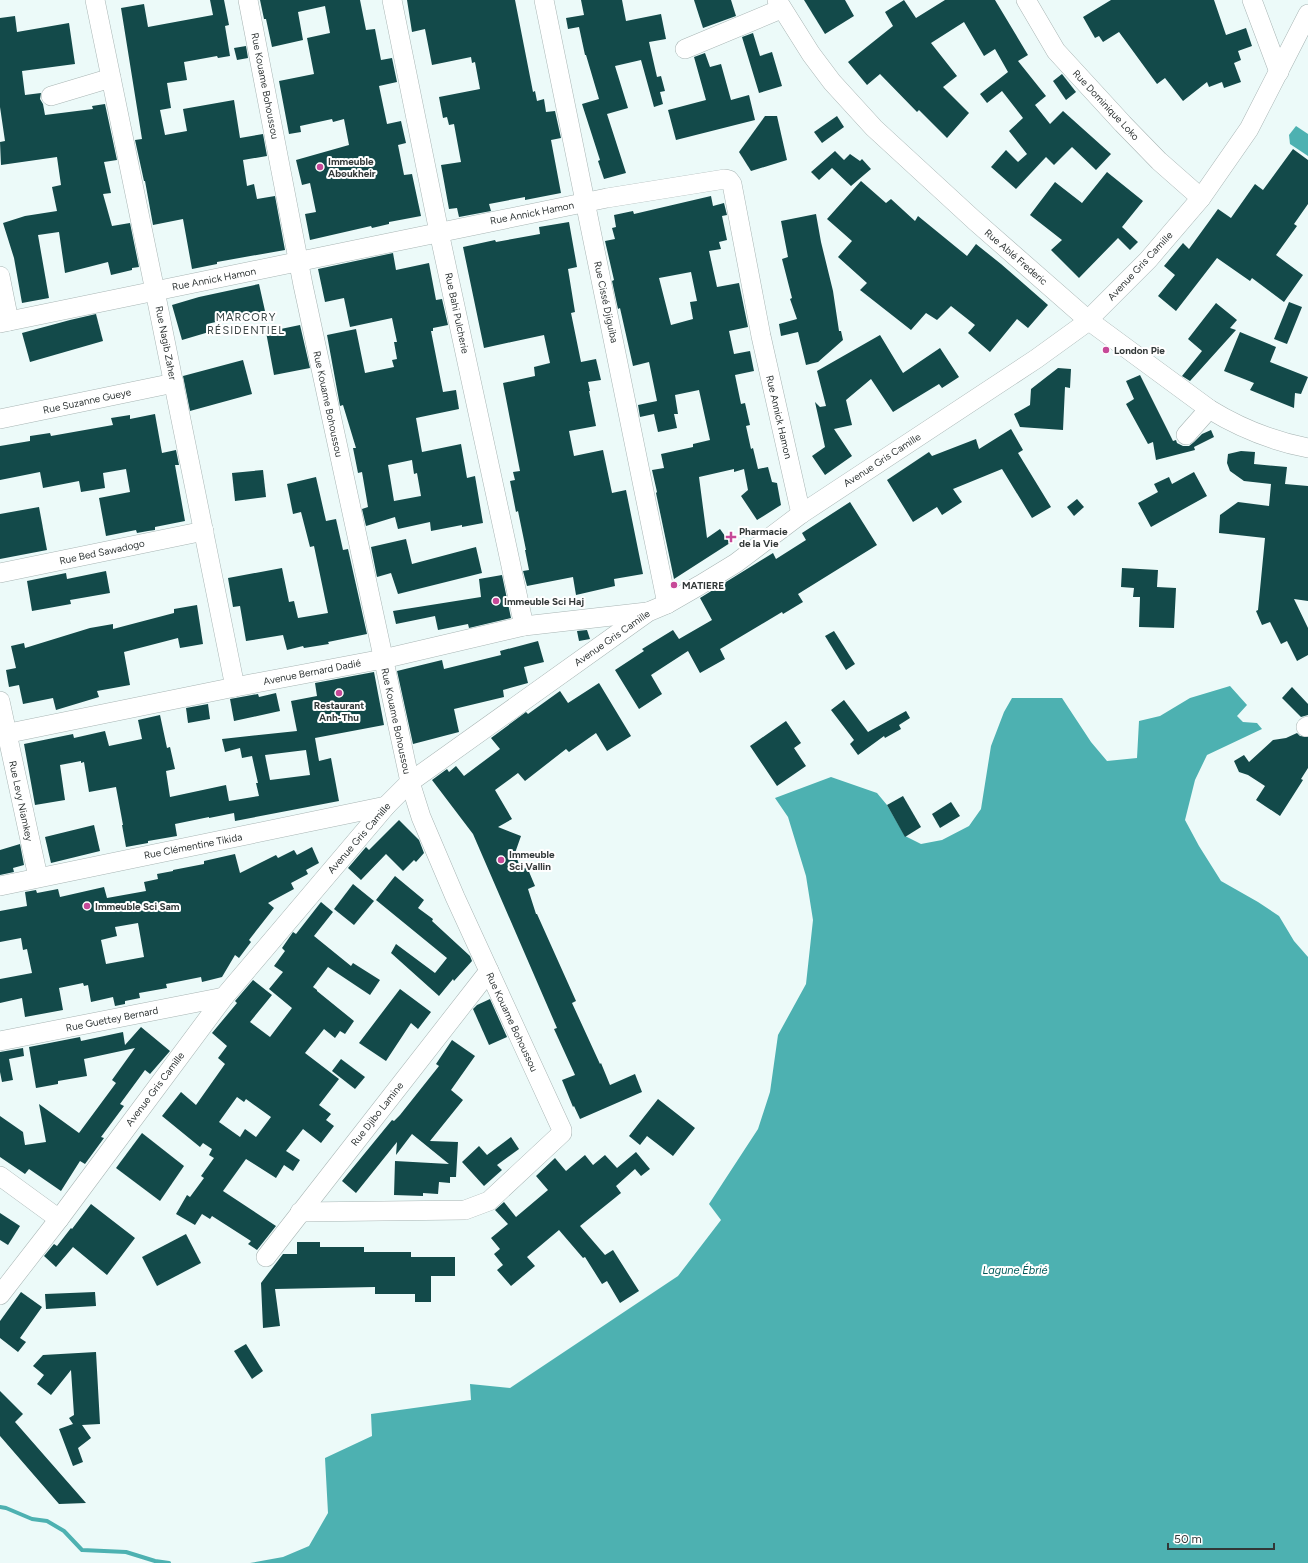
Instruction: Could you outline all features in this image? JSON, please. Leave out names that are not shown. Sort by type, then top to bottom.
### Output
[{"type":"street","name":"Rue Nagib Zaher","points":[[95,0],[156,291],[235,687]]},
{"type":"street","name":"Rue Kouame Bohoussou","points":[[248,0],[299,262],[410,782],[421,818],[455,897],[562,1130],[560,1136],[489,1201],[466,1210],[300,1212]]},
{"type":"street","name":"Rue Bahi Pulcherie","points":[[392,0],[439,232],[524,626]]},
{"type":"street","name":"Rue Cissé Djiguiba","points":[[544,0],[667,604]]},
{"type":"street","name":"Rue Dominique Loko","points":[[1026,0],[1056,51],[1159,161],[1202,198]]},
{"type":"street","points":[[1252,0],[1279,72]]},
{"type":"street","points":[[685,49],[779,4]]},
{"type":"street","name":"Rue Ablé Frederic","points":[[779,4],[811,54],[832,82],[874,128],[974,220],[1088,320],[1209,409],[1229,421],[1250,431],[1292,445],[1308,448]]},
{"type":"street","name":"Avenue Gris Camille","points":[[0,1295],[59,1219],[224,997],[386,806],[410,782],[648,612],[667,604],[736,564],[801,514],[1036,359],[1088,320],[1148,260],[1202,198],[1249,129],[1308,14]]},
{"type":"street","points":[[51,96],[111,78]]},
{"type":"street","name":"Rue Annick Hamon","points":[[5,322],[585,202],[725,179],[729,180],[732,184],[761,336],[801,514]]},
{"type":"street","points":[[0,276],[5,322]]},
{"type":"street","name":"Rue Suzanne Gueye","points":[[0,419],[174,383]]},
{"type":"street","points":[[1186,435],[1209,409]]},
{"type":"street","name":"Rue Bed Sawadogo","points":[[0,573],[204,531]]},
{"type":"street","name":"Avenue Bernard Dadié","points":[[3,734],[383,659],[524,626],[648,612]]},
{"type":"street","name":"Rue Levy Niamkey","points":[[0,701],[3,734],[38,877]]},
{"type":"street","name":"Rue Clémentine Tikida","points":[[0,886],[386,806]]},
{"type":"street","name":"Rue Djibo Lamine","points":[[266,1258],[300,1212],[489,971]]},
{"type":"street","name":"Rue Guettey Bernard","points":[[0,1041],[224,997]]},
{"type":"street","points":[[0,1176],[59,1219]]},
{"type":"water","points":[[1296,126],[1308,134],[1308,156],[1290,144],[1289,135]]},
{"type":"water","name":"Lagune Ébrié","points":[[1230,686],[1247,705],[1237,716],[1243,722],[1257,723],[1262,729],[1207,755],[1195,780],[1185,820],[1221,881],[1279,916],[1294,941],[1308,957],[1308,1563],[250,1563],[283,1557],[309,1546],[328,1513],[325,1458],[372,1436],[371,1414],[471,1400],[470,1384],[510,1388],[678,1276],[721,1220],[709,1204],[758,1129],[770,1092],[778,1035],[806,984],[813,920],[806,876],[788,817],[775,798],[831,777],[877,793],[887,805],[905,836],[921,844],[942,840],[969,826],[981,809],[991,746],[1004,712],[1012,698],[1062,698],[1091,742],[1107,761],[1137,758],[1139,721],[1160,716],[1190,698]]},
{"type":"building","points":[[210,0],[224,0],[229,25],[225,26],[230,56],[218,58],[217,56],[184,62],[187,80],[167,83],[171,108],[160,110],[165,135],[187,131],[183,109],[234,100],[240,138],[263,134],[267,156],[243,160],[247,186],[254,184],[257,199],[275,196],[285,250],[217,262],[217,264],[192,269],[183,219],[153,225],[145,181],[135,140],[142,139],[121,8],[144,4],[148,27],[213,15]]},
{"type":"building","points":[[260,0],[360,0],[366,30],[375,29],[381,60],[392,58],[397,82],[379,86],[387,124],[401,121],[406,143],[398,145],[404,175],[412,174],[421,216],[389,222],[389,224],[372,228],[371,226],[310,240],[305,214],[316,212],[310,183],[302,185],[296,160],[349,145],[344,119],[333,122],[332,119],[300,126],[301,132],[289,134],[279,81],[314,74],[307,38],[330,33],[325,6],[298,12],[303,40],[272,47]]},
{"type":"building","points":[[407,0],[515,0],[533,92],[535,91],[537,101],[544,99],[546,112],[555,111],[561,138],[551,140],[561,193],[525,200],[525,197],[489,204],[491,211],[459,217],[457,208],[449,209],[441,165],[461,162],[454,124],[449,125],[447,117],[443,118],[439,97],[480,89],[475,62],[472,63],[471,57],[432,65],[425,29],[412,32]]},
{"type":"building","points":[[581,0],[622,0],[626,21],[661,14],[666,39],[649,42],[657,77],[661,76],[665,91],[660,92],[663,104],[654,107],[641,60],[615,66],[628,108],[607,114],[626,173],[604,179],[598,161],[600,160],[582,104],[599,99],[585,55],[579,27],[568,29],[566,18],[584,15]]},
{"type":"building","points":[[694,0],[731,0],[736,16],[703,28]]},
{"type":"building","points":[[804,0],[845,0],[854,16],[825,34]]},
{"type":"building","points":[[904,0],[916,18],[945,0],[995,0],[1028,55],[1018,61],[1046,96],[1035,105],[1050,124],[1063,111],[1111,154],[1096,170],[1072,147],[1054,165],[1046,157],[1016,189],[991,167],[1006,150],[1018,162],[1027,154],[1009,131],[1023,118],[1002,91],[987,103],[980,94],[1008,72],[995,49],[984,56],[964,22],[931,43],[957,76],[943,87],[969,113],[947,138],[919,110],[917,112],[880,74],[867,85],[848,62],[893,26],[885,12]]},
{"type":"building","points":[[1111,0],[1214,0],[1226,35],[1246,28],[1252,46],[1238,51],[1241,60],[1234,63],[1241,82],[1224,88],[1222,82],[1209,87],[1207,82],[1183,101],[1165,78],[1157,84],[1119,32],[1103,42],[1099,36],[1095,38],[1083,17]]},
{"type":"building","points":[[15,16],[17,32],[69,23],[75,64],[22,71],[25,95],[41,93],[40,99],[43,104],[45,115],[93,109],[92,106],[105,104],[117,160],[104,162],[111,193],[103,194],[112,226],[130,223],[139,267],[111,275],[108,262],[65,273],[59,232],[38,235],[49,298],[22,303],[14,258],[3,223],[25,216],[57,211],[52,187],[61,185],[57,157],[1,165],[0,142],[5,141],[0,107],[0,18]]},
{"type":"building","points":[[753,33],[760,56],[772,52],[782,86],[759,93],[742,37]]},
{"type":"building","points":[[246,46],[248,58],[237,60],[234,48]]},
{"type":"building","points":[[705,53],[710,67],[721,64],[731,100],[749,95],[755,120],[676,140],[668,110],[706,100],[694,57]]},
{"type":"building","points":[[1062,74],[1076,92],[1066,100],[1053,81]]},
{"type":"building","points":[[765,116],[777,116],[787,160],[751,171],[739,152]]},
{"type":"building","points":[[837,116],[844,127],[822,143],[814,132]]},
{"type":"building","points":[[1293,149],[1308,160],[1308,204],[1294,224],[1297,226],[1276,255],[1303,275],[1284,302],[1252,278],[1250,281],[1217,258],[1176,311],[1158,296],[1175,275],[1164,266],[1183,243],[1189,249],[1218,209],[1231,218],[1255,184],[1263,190]]},
{"type":"building","points":[[835,151],[844,160],[850,154],[860,161],[862,159],[871,169],[851,186],[832,168],[819,180],[811,172]]},
{"type":"building","points":[[1107,172],[1143,201],[1122,227],[1138,242],[1130,250],[1118,238],[1079,278],[1051,250],[1062,240],[1030,215],[1055,182],[1082,203]]},
{"type":"building","points":[[861,181],[886,203],[891,199],[915,221],[918,216],[967,256],[976,244],[1048,305],[1028,328],[1017,319],[990,352],[968,333],[975,325],[951,306],[937,320],[926,313],[911,330],[860,290],[867,283],[838,257],[852,241],[827,219]]},
{"type":"building","points":[[711,196],[713,206],[724,203],[727,215],[722,216],[727,240],[719,242],[721,249],[709,251],[717,287],[739,283],[748,327],[729,331],[734,354],[750,351],[754,371],[735,375],[741,404],[745,403],[750,425],[746,426],[751,449],[753,448],[758,469],[768,467],[772,482],[777,483],[781,505],[757,520],[741,496],[748,490],[744,469],[734,472],[734,469],[699,477],[707,538],[720,529],[730,543],[674,579],[652,470],[664,468],[661,454],[693,447],[693,444],[710,440],[699,390],[675,395],[678,414],[674,414],[677,428],[658,432],[654,414],[640,417],[638,405],[657,401],[649,362],[633,366],[620,308],[618,309],[612,281],[614,280],[605,241],[615,239],[612,228],[616,227],[614,215],[633,211],[634,214]],"holes":[[[691,272],[697,301],[690,302],[693,319],[671,325],[659,278]]]},
{"type":"building","points":[[816,214],[833,291],[839,331],[841,331],[843,340],[818,362],[806,365],[798,332],[781,336],[779,324],[797,319],[790,299],[792,298],[782,259],[788,257],[781,221]]},
{"type":"building","points":[[569,222],[577,267],[568,269],[575,312],[571,313],[581,362],[596,359],[601,380],[588,382],[596,426],[569,431],[574,456],[603,450],[612,493],[626,490],[643,574],[614,579],[615,586],[576,595],[573,577],[527,586],[523,571],[529,570],[526,550],[510,481],[515,480],[513,472],[520,471],[503,383],[535,376],[534,367],[550,363],[544,335],[484,348],[463,247],[495,240],[496,242],[540,234],[539,227]]},
{"type":"building","points":[[393,253],[396,270],[429,263],[436,300],[442,299],[448,325],[433,328],[433,331],[431,331],[443,392],[456,390],[459,409],[416,418],[422,452],[461,444],[467,478],[475,476],[483,523],[462,527],[462,525],[431,531],[430,522],[398,529],[395,517],[366,526],[362,509],[368,507],[362,472],[358,473],[353,448],[356,448],[343,405],[340,406],[327,335],[356,329],[365,373],[394,367],[392,360],[397,359],[394,342],[397,342],[392,318],[350,327],[344,298],[325,302],[318,269]],"holes":[[[412,460],[414,474],[417,473],[421,496],[394,501],[388,465]]]},
{"type":"building","points":[[259,284],[265,311],[207,324],[209,332],[182,340],[172,305],[199,297]]},
{"type":"building","points":[[1289,302],[1302,307],[1287,344],[1274,339]]},
{"type":"building","points":[[1216,303],[1237,320],[1230,328],[1236,330],[1190,381],[1182,376],[1202,351],[1188,339]]},
{"type":"building","points":[[96,314],[103,341],[30,362],[22,333]]},
{"type":"building","points":[[300,325],[310,368],[274,375],[266,332]]},
{"type":"building","points":[[1240,332],[1276,347],[1270,362],[1308,377],[1301,394],[1295,393],[1294,408],[1250,390],[1254,383],[1224,371]]},
{"type":"building","points":[[880,335],[903,373],[940,348],[959,377],[942,388],[939,384],[893,412],[871,379],[846,400],[852,425],[834,429],[852,456],[825,475],[812,456],[825,447],[815,402],[820,407],[826,406],[817,371]]},
{"type":"building","points":[[243,360],[252,394],[190,411],[183,376]]},
{"type":"building","points":[[1058,368],[1071,369],[1070,388],[1065,387],[1063,430],[1020,427],[1014,414],[1030,405],[1031,389]]},
{"type":"building","points":[[1140,375],[1173,441],[1176,440],[1177,443],[1183,446],[1189,446],[1202,434],[1211,430],[1214,437],[1194,447],[1195,450],[1156,460],[1153,442],[1148,444],[1126,404],[1134,399],[1126,381]]},
{"type":"building","points":[[155,414],[162,453],[176,450],[179,465],[175,465],[185,521],[155,527],[155,530],[137,533],[136,530],[106,536],[99,498],[130,492],[126,469],[103,473],[105,488],[81,492],[79,481],[43,488],[40,472],[0,480],[0,446],[30,441],[30,436],[50,433],[51,436],[113,425],[111,418],[130,415],[130,419]]},
{"type":"building","points":[[1011,429],[1023,450],[1018,453],[1051,507],[1032,518],[1002,469],[953,489],[962,502],[942,515],[937,507],[913,522],[887,480],[929,452],[932,456],[976,439],[979,449]]},
{"type":"building","points":[[1241,451],[1255,452],[1254,464],[1287,467],[1285,484],[1308,486],[1308,601],[1294,599],[1308,628],[1308,655],[1297,661],[1287,641],[1281,644],[1270,622],[1262,625],[1256,611],[1258,610],[1265,538],[1219,533],[1220,515],[1238,502],[1269,506],[1271,484],[1244,481],[1230,471],[1227,463],[1228,454]]},
{"type":"building","points":[[263,470],[266,497],[235,501],[232,473]]},
{"type":"building","points":[[1194,472],[1207,496],[1151,527],[1138,503],[1158,492],[1154,484],[1169,477],[1172,484]]},
{"type":"building","points":[[316,477],[326,521],[336,519],[343,550],[348,549],[367,634],[328,642],[329,644],[304,648],[303,646],[287,650],[283,635],[246,641],[240,606],[233,607],[228,578],[282,568],[289,602],[294,601],[298,618],[328,613],[314,546],[310,547],[301,512],[293,514],[287,484]]},
{"type":"building","points":[[1077,499],[1084,507],[1074,516],[1067,507]]},
{"type":"building","points":[[850,502],[877,545],[798,594],[803,602],[783,614],[782,612],[720,649],[725,659],[700,673],[688,651],[651,675],[662,694],[639,709],[615,670],[644,651],[642,649],[673,630],[679,639],[712,620],[700,598],[773,553],[776,559],[806,540],[802,533]]},
{"type":"building","points":[[39,507],[47,550],[0,559],[0,514]]},
{"type":"building","points":[[406,539],[412,564],[476,547],[482,573],[398,594],[391,573],[377,577],[371,547]]},
{"type":"building","points":[[1122,568],[1158,570],[1157,587],[1176,588],[1174,628],[1139,627],[1140,597],[1133,597],[1134,588],[1121,587]]},
{"type":"building","points":[[106,571],[110,593],[70,600],[71,604],[32,611],[27,581],[66,573],[67,579]]},
{"type":"building","points":[[502,575],[511,618],[469,628],[468,624],[438,630],[435,616],[396,624],[393,611],[481,597],[479,579]]},
{"type":"building","points":[[197,605],[203,644],[180,648],[178,638],[124,652],[130,685],[97,691],[99,697],[56,710],[53,698],[23,704],[19,685],[9,687],[6,670],[16,668],[11,646],[24,643],[25,648],[90,628],[113,624],[113,629],[174,613],[174,609]]},
{"type":"building","points":[[587,630],[590,639],[579,641],[577,631]]},
{"type":"building","points":[[834,631],[855,664],[846,670],[825,636]]},
{"type":"building","points":[[538,641],[544,662],[524,667],[528,683],[503,690],[504,697],[454,709],[459,732],[413,744],[397,671],[442,660],[444,669],[501,655],[500,651]]},
{"type":"building","points":[[374,672],[384,725],[315,738],[319,761],[331,758],[339,801],[235,821],[234,813],[175,824],[177,836],[148,841],[148,843],[126,847],[116,787],[89,792],[84,762],[81,763],[81,761],[60,765],[65,800],[35,805],[24,744],[73,734],[74,738],[105,731],[109,746],[142,739],[138,720],[160,715],[167,748],[170,747],[175,769],[166,771],[170,797],[226,785],[229,801],[259,796],[256,783],[258,783],[252,756],[242,758],[240,748],[225,752],[222,739],[297,731],[291,701],[317,696],[315,683]],"holes":[[[306,750],[310,775],[270,780],[265,755]]]},
{"type":"building","points":[[599,683],[631,736],[607,751],[596,733],[569,752],[566,749],[525,781],[518,773],[495,790],[512,819],[498,827],[521,836],[515,853],[521,870],[527,867],[535,886],[528,889],[536,914],[576,1001],[572,1003],[610,1085],[635,1074],[642,1092],[580,1119],[574,1106],[573,1107],[562,1080],[575,1075],[554,1029],[557,1028],[473,834],[432,780],[447,769],[449,772],[456,766],[464,776],[500,749],[491,738],[526,712],[528,714],[560,691],[568,703]]},
{"type":"building","points":[[1292,687],[1308,704],[1308,715],[1301,717],[1282,698]]},
{"type":"building","points":[[276,693],[280,711],[234,721],[230,699],[258,694],[259,697]]},
{"type":"building","points":[[844,700],[868,732],[906,711],[910,718],[899,725],[901,729],[885,738],[884,736],[858,755],[850,744],[854,740],[831,710]]},
{"type":"building","points":[[208,704],[210,719],[188,723],[186,708]]},
{"type":"building","points":[[786,721],[801,743],[794,748],[806,766],[777,786],[750,746]]},
{"type":"building","points":[[1297,733],[1300,736],[1308,737],[1308,768],[1301,779],[1303,780],[1280,816],[1256,800],[1265,786],[1248,775],[1239,772],[1234,761],[1244,755],[1249,762],[1273,740],[1286,738]]},
{"type":"building","points":[[903,796],[921,827],[905,837],[887,805]]},
{"type":"building","points":[[951,802],[960,816],[940,828],[932,814]]},
{"type":"building","points":[[399,820],[419,840],[424,853],[416,862],[414,860],[403,871],[386,854],[361,880],[348,868],[366,847],[369,850]]},
{"type":"building","points":[[94,825],[100,851],[51,863],[45,837]]},
{"type":"building","points":[[20,844],[24,865],[13,868],[14,872],[0,875],[0,850]]},
{"type":"building","points":[[312,847],[319,863],[306,870],[308,874],[291,883],[294,889],[268,903],[274,908],[249,940],[251,942],[239,958],[235,955],[222,977],[202,982],[201,977],[166,984],[167,988],[139,993],[140,998],[125,1001],[125,1004],[115,1006],[113,997],[91,1002],[88,985],[84,986],[83,983],[59,988],[63,1010],[25,1017],[22,998],[0,1003],[0,979],[32,973],[27,949],[23,950],[21,938],[0,942],[0,911],[27,906],[25,892],[36,890],[37,893],[58,889],[60,897],[104,887],[107,898],[146,891],[144,882],[158,879],[157,874],[204,864],[204,861],[235,854],[240,873],[276,855],[278,858],[294,850],[297,855]],"holes":[[[138,923],[144,957],[106,964],[101,940],[117,936],[115,927]]]},
{"type":"building","points":[[395,876],[424,900],[418,908],[433,919],[432,921],[470,956],[472,961],[454,981],[453,979],[439,996],[391,953],[396,944],[435,973],[447,958],[376,900]]},
{"type":"building","points":[[353,884],[374,901],[354,925],[334,909]]},
{"type":"building","points":[[321,902],[333,912],[314,936],[351,966],[353,963],[380,980],[370,995],[328,967],[313,987],[354,1021],[345,1034],[340,1031],[335,1038],[324,1029],[305,1053],[339,1079],[319,1105],[331,1114],[326,1120],[334,1126],[321,1143],[303,1129],[286,1151],[300,1160],[293,1171],[284,1165],[276,1178],[246,1159],[223,1191],[276,1226],[257,1250],[248,1244],[251,1241],[212,1216],[210,1219],[202,1214],[195,1225],[176,1214],[187,1195],[190,1197],[204,1178],[201,1176],[214,1158],[209,1155],[212,1149],[203,1143],[200,1147],[162,1116],[181,1092],[196,1105],[225,1064],[218,1058],[227,1046],[212,1033],[237,1003],[235,1001],[253,980],[272,995],[250,1022],[270,1037],[292,1008],[269,989],[283,972],[274,966],[285,951],[282,948],[293,932],[296,934]],"holes":[[[237,1097],[244,1102],[246,1099],[271,1117],[256,1137],[245,1129],[240,1137],[219,1122]]]},
{"type":"building","points":[[400,989],[431,1012],[418,1029],[411,1023],[386,1061],[359,1043]]},
{"type":"building","points":[[490,999],[507,1037],[489,1045],[473,1009],[477,1005]]},
{"type":"building","points":[[141,1027],[170,1051],[150,1074],[145,1070],[120,1104],[124,1106],[101,1137],[104,1138],[85,1164],[80,1161],[61,1191],[29,1169],[25,1174],[0,1157],[0,1116],[23,1132],[25,1145],[46,1142],[39,1104],[79,1133],[116,1083],[112,1080],[135,1048],[84,1059],[87,1076],[58,1081],[58,1084],[36,1088],[29,1047],[80,1037],[81,1041],[123,1032],[125,1045]]},
{"type":"building","points":[[452,1040],[475,1056],[451,1090],[463,1100],[430,1141],[458,1142],[456,1177],[450,1177],[450,1183],[439,1182],[438,1194],[423,1193],[423,1196],[394,1195],[395,1161],[449,1164],[412,1134],[396,1155],[397,1142],[356,1193],[342,1181],[392,1120],[394,1121],[400,1115],[439,1066],[436,1064]]},
{"type":"building","points":[[23,1048],[24,1056],[9,1059],[13,1080],[2,1082],[0,1072],[0,1052]]},
{"type":"building","points":[[341,1059],[365,1077],[355,1089],[332,1071]]},
{"type":"building","points":[[658,1099],[695,1128],[673,1156],[647,1136],[640,1145],[629,1136]]},
{"type":"building","points":[[142,1133],[184,1166],[160,1201],[116,1168]]},
{"type":"building","points":[[511,1137],[519,1149],[497,1165],[502,1170],[484,1186],[462,1162],[479,1146],[487,1155]]},
{"type":"building","points":[[636,1152],[650,1169],[641,1176],[635,1169],[616,1186],[621,1193],[580,1226],[605,1255],[613,1250],[639,1291],[620,1303],[607,1281],[602,1284],[585,1257],[583,1258],[559,1230],[527,1257],[535,1266],[511,1286],[497,1270],[503,1265],[494,1254],[500,1249],[491,1238],[508,1224],[495,1210],[504,1202],[516,1217],[548,1190],[536,1176],[555,1158],[566,1171],[585,1155],[593,1165],[605,1155],[617,1168]]},
{"type":"building","points":[[91,1204],[135,1238],[107,1275],[73,1247],[56,1267],[44,1256],[54,1244],[57,1246]]},
{"type":"building","points":[[0,1213],[20,1226],[8,1245],[0,1240]]},
{"type":"building","points":[[186,1234],[201,1263],[157,1286],[142,1257]]},
{"type":"building","points":[[297,1242],[320,1242],[320,1247],[364,1247],[364,1252],[411,1252],[411,1257],[455,1257],[455,1276],[431,1276],[431,1302],[415,1302],[415,1294],[375,1294],[375,1287],[275,1289],[280,1326],[263,1328],[261,1283],[283,1254],[297,1254]]},
{"type":"building","points":[[21,1292],[42,1307],[20,1338],[26,1342],[18,1352],[0,1338],[0,1321]]},
{"type":"building","points":[[95,1292],[96,1306],[46,1309],[45,1294]]},
{"type":"building","points":[[246,1344],[263,1371],[252,1379],[234,1351]]},
{"type":"building","points":[[96,1352],[100,1424],[82,1425],[91,1438],[78,1448],[83,1462],[73,1466],[59,1429],[73,1424],[69,1418],[74,1415],[71,1370],[51,1395],[37,1384],[44,1375],[33,1366],[43,1355]]},
{"type":"building","points":[[0,1391],[23,1414],[15,1422],[86,1503],[59,1504],[0,1436]]},
{"type":"waterway","points":[[0,1507],[32,1519],[47,1521],[64,1531],[82,1550],[126,1552],[155,1561],[169,1563]]},
{"type":"place","name":"Immeuble Aboukheir","points":[[320,167]]},
{"type":"place","name":"London Pie","points":[[1106,350]]},
{"type":"place","name":"Pharmacie de la Vie","points":[[731,537]]},
{"type":"place","name":"MATIERE","points":[[674,585]]},
{"type":"place","name":"Immeuble Sci Haj","points":[[496,601]]},
{"type":"place","name":"Restaurant Anh-Thu","points":[[339,693]]},
{"type":"place","name":"Immeuble Sci Vallin","points":[[501,860]]},
{"type":"place","name":"Immeuble Sci Sam","points":[[87,906]]},
{"type":"district","name":"MARCORY RÉSIDENTIEL","points":[[246,323]]}]
